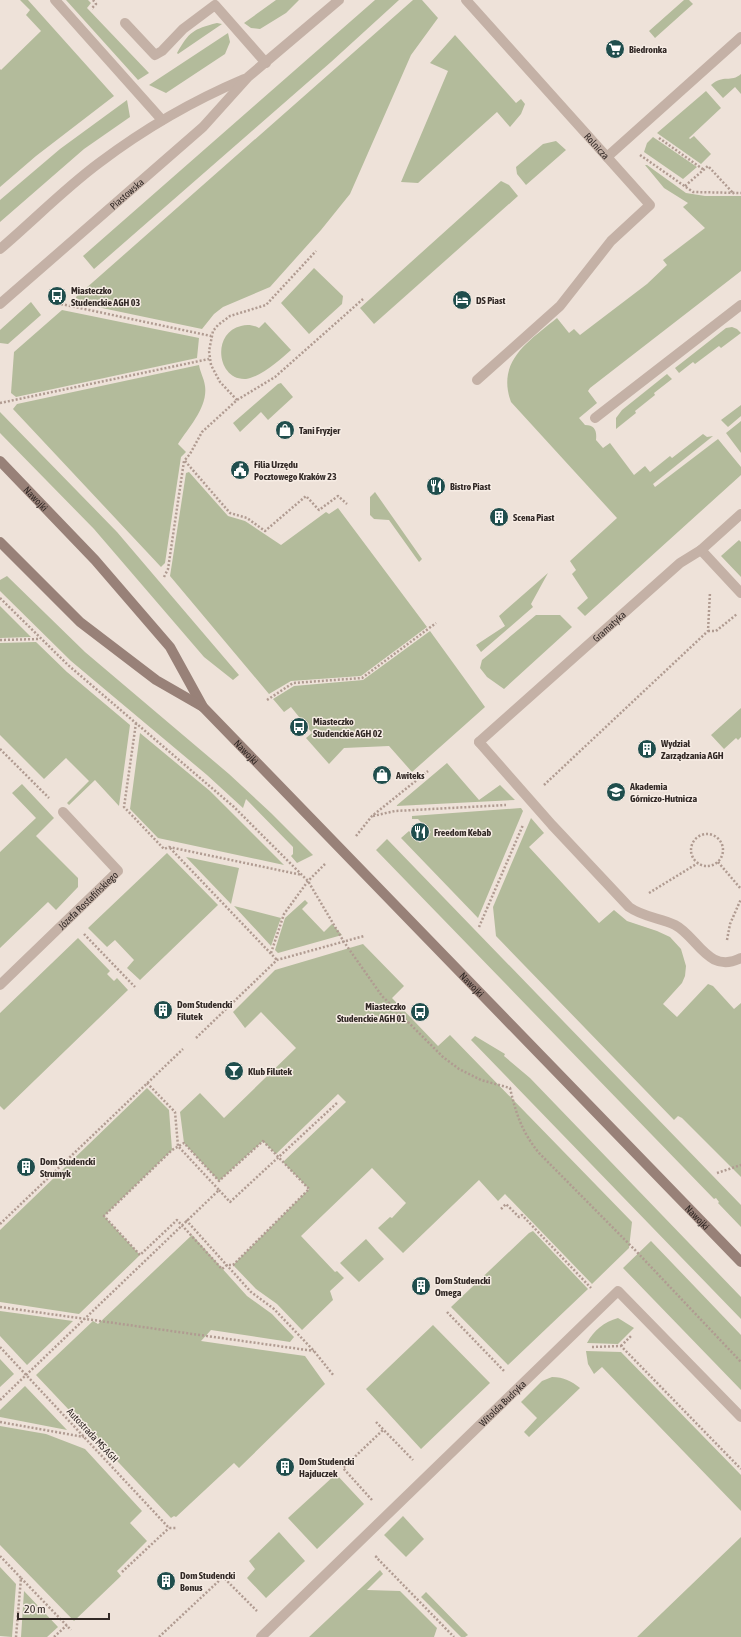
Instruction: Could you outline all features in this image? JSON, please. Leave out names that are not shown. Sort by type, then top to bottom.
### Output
[{"type":"main road","name":"Nawojki","points":[[0,461],[95,560],[170,647],[203,707],[741,1262]]},
{"type":"main road","name":"Nawojki","points":[[0,542],[80,622],[156,680],[203,707]]},
{"type":"street","points":[[55,0],[162,120]]},
{"type":"street","name":"Piastowska","points":[[0,304],[203,127],[248,77],[339,0]]},
{"type":"street","name":"Rolnicza","points":[[466,0],[607,157],[741,37]]},
{"type":"street","points":[[125,23],[155,55],[162,51],[183,30],[215,5],[266,63]]},
{"type":"street","name":"Piastowska","points":[[0,249],[98,164],[162,120],[207,95],[248,77]]},
{"type":"street","points":[[477,380],[560,306],[611,241],[650,205],[607,157]]},
{"type":"street","points":[[595,418],[741,305]]},
{"type":"street","name":"Gramatyka","points":[[532,803],[479,742],[680,563],[701,550],[741,514]]},
{"type":"street","points":[[701,550],[741,593]]},
{"type":"street","points":[[532,803],[629,907],[642,915],[679,928],[707,956],[728,962],[741,958]]},
{"type":"street","name":"Józefa Rostafińskiego","points":[[0,985],[118,871],[63,812]]},
{"type":"street","name":"Witolda Budryka","points":[[261,1637],[618,1291],[741,1417]]},
{"type":"path","points":[[658,137],[704,170]]},
{"type":"path","points":[[640,154],[693,192],[741,193]]},
{"type":"path","points":[[685,186],[708,166],[734,194]]},
{"type":"path","points":[[237,400],[220,382],[209,359],[211,336],[218,325],[230,316],[266,305],[316,251]]},
{"type":"path","points":[[164,577],[168,569],[184,461],[190,454],[202,432],[237,400],[275,377],[363,299]]},
{"type":"path","points":[[61,304],[211,336]]},
{"type":"path","points":[[0,403],[209,359]]},
{"type":"path","points":[[184,461],[230,513],[247,518],[265,531],[306,496],[319,510],[338,496],[347,504]]},
{"type":"path","points":[[708,631],[710,587]]},
{"type":"path","points":[[0,598],[72,669],[234,807],[308,881],[344,942],[382,996],[443,1057],[459,1069],[481,1080],[510,1088],[515,1113],[527,1138],[539,1153],[635,1250],[741,1362]]},
{"type":"path","points":[[479,927],[539,790],[708,631],[716,631],[734,617]]},
{"type":"path","points":[[267,700],[293,683],[362,678],[436,623]]},
{"type":"path","points":[[0,640],[41,639]]},
{"type":"path","points":[[136,723],[124,807],[164,849],[169,847],[302,875]]},
{"type":"path","points":[[0,748],[63,812]]},
{"type":"path","points":[[357,835],[372,816],[428,770]]},
{"type":"path","points":[[372,816],[395,811],[532,803]]},
{"type":"path","points":[[708,834],[718,838],[723,847],[723,852],[718,862],[709,866],[698,863],[692,855],[692,845],[698,837],[708,834]]},
{"type":"path","points":[[169,847],[277,960]]},
{"type":"path","points":[[718,862],[741,889]]},
{"type":"path","points":[[629,907],[665,882],[698,863]]},
{"type":"path","points":[[271,953],[284,914],[308,881],[325,864]]},
{"type":"path","points":[[728,962],[726,942],[730,924],[741,899]]},
{"type":"path","points":[[79,929],[135,987]]},
{"type":"path","points":[[196,1038],[277,960],[364,936]]},
{"type":"path","points":[[0,1224],[183,1049]]},
{"type":"path","points":[[147,1083],[175,1112],[178,1146],[230,1202],[337,1103]]},
{"type":"path","points":[[263,1141],[279,1158],[309,1189],[233,1265],[227,1265],[222,1269],[177,1220],[140,1255],[104,1216],[178,1146],[184,1143],[219,1181],[263,1141]]},
{"type":"path","points":[[717,1173],[741,1165]]},
{"type":"path","points":[[0,1400],[219,1190]]},
{"type":"path","points":[[501,1209],[506,1204],[519,1217],[522,1215],[593,1290]]},
{"type":"path","points":[[186,1220],[251,1292],[274,1309],[314,1351],[334,1376]]},
{"type":"path","points":[[0,1307],[314,1351]]},
{"type":"path","points":[[447,1312],[507,1374]]},
{"type":"path","points":[[560,1346],[618,1348],[621,1346],[741,1469]]},
{"type":"path","name":"Autostrada MS AGH","points":[[0,1347],[169,1528]]},
{"type":"path","points":[[0,1422],[84,1438]]},
{"type":"path","points":[[376,1422],[415,1462]]},
{"type":"path","points":[[374,1502],[343,1468],[383,1430]]},
{"type":"path","points":[[122,1572],[169,1528],[176,1528]]},
{"type":"path","points":[[381,1552],[376,1557],[454,1637]]},
{"type":"path","points":[[0,1556],[71,1630]]},
{"type":"path","points":[[219,1573],[259,1613]]},
{"type":"path","points":[[159,1637],[223,1577]]},
{"type":"path","points":[[16,1637],[21,1578]]},
{"type":"path","points":[[54,1637],[67,1625]]},
{"type":"green space","points":[[20,0],[28,0],[114,96],[36,156],[0,187],[0,69],[1,70],[41,31],[26,15],[30,10]]},
{"type":"green space","points":[[66,0],[88,0],[91,3],[87,8],[149,73],[138,80]]},
{"type":"green space","points":[[276,0],[299,0],[286,13],[260,29],[251,28],[244,23]]},
{"type":"green space","points":[[375,0],[399,0],[331,62],[94,269],[83,256]]},
{"type":"green space","points":[[413,0],[422,0],[438,18],[411,55],[350,194],[321,230],[270,287],[223,307],[214,314],[202,329],[78,303],[76,297]]},
{"type":"green space","points":[[684,0],[689,0],[693,4],[655,38],[649,31]]},
{"type":"green space","points":[[217,23],[222,24],[178,54],[177,53],[192,32],[202,27]]},
{"type":"green space","points":[[228,33],[230,42],[225,54],[166,93],[149,85]]},
{"type":"green space","points":[[455,35],[516,103],[521,99],[525,104],[521,114],[510,127],[497,112],[418,183],[401,182],[448,71],[430,63]]},
{"type":"green space","points":[[741,74],[741,94],[735,87],[723,98],[711,85],[719,80],[734,78]]},
{"type":"green space","points":[[706,91],[721,108],[689,138],[690,139],[694,136],[711,154],[701,164],[657,133]]},
{"type":"green space","points":[[127,100],[130,117],[84,149],[0,222],[0,200],[60,149]]},
{"type":"green space","points":[[653,137],[697,167],[683,179],[644,152],[647,143]]},
{"type":"green space","points":[[556,141],[566,150],[526,185],[517,174],[516,167],[543,144]]},
{"type":"green space","points":[[645,165],[686,193],[705,196],[741,196],[741,271],[590,388],[588,391],[597,403],[579,418],[585,425],[591,426],[595,429],[596,440],[603,448],[610,443],[634,475],[645,466],[650,472],[670,456],[672,458],[703,434],[707,437],[713,436],[653,484],[655,487],[718,439],[741,467],[741,475],[585,616],[577,608],[588,598],[572,574],[576,570],[570,561],[617,518],[511,402],[508,388],[508,375],[512,363],[518,353],[536,335],[557,318],[569,333],[574,329],[580,335],[647,284],[667,265],[663,260],[705,228],[683,207],[688,203],[664,188]]},
{"type":"green space","points":[[501,181],[509,185],[518,196],[374,324],[360,308]]},
{"type":"green space","points":[[314,268],[343,296],[342,304],[309,334],[281,303]]},
{"type":"green space","points":[[31,302],[41,315],[8,344],[0,343],[0,330]]},
{"type":"green space","points":[[62,310],[199,338],[197,358],[16,397],[11,393],[14,352]]},
{"type":"green space","points":[[265,322],[291,350],[258,375],[246,379],[236,378],[229,373],[221,356],[225,338],[231,330],[241,326],[250,325],[259,328]]},
{"type":"green space","points":[[732,327],[741,333],[721,348],[719,346],[695,364],[693,362],[679,373],[675,368],[726,328]]},
{"type":"green space","points":[[199,365],[205,386],[204,402],[197,416],[178,444],[186,452],[181,457],[165,563],[161,567],[13,409],[17,404]]},
{"type":"green space","points":[[667,374],[672,379],[654,393],[655,395],[635,411],[636,413],[616,429],[616,418],[622,410]]},
{"type":"green space","points":[[281,383],[293,397],[268,420],[261,412],[240,432],[233,423]]},
{"type":"green space","points":[[741,405],[741,416],[728,427],[721,420]]},
{"type":"green space","points":[[0,412],[117,532],[239,675],[233,680],[204,657],[94,529],[0,433]]},
{"type":"green space","points":[[741,421],[741,453],[726,433]]},
{"type":"green space","points":[[189,472],[228,516],[245,521],[281,545],[326,512],[329,514],[338,508],[427,627],[361,676],[291,681],[269,694],[170,576],[186,473]]},
{"type":"green space","points":[[375,492],[422,559],[419,562],[389,520],[374,519],[370,515],[370,497]]},
{"type":"green space","points":[[739,540],[741,542],[741,577],[721,556]]},
{"type":"green space","points":[[548,573],[531,604],[533,607],[481,652],[476,645],[505,626],[499,616]]},
{"type":"green space","points":[[7,576],[85,652],[229,774],[313,855],[297,863],[291,856],[293,854],[293,847],[246,799],[243,808],[207,775],[71,661],[0,591],[0,580]]},
{"type":"green space","points":[[0,606],[31,637],[0,638]]},
{"type":"green space","points":[[536,615],[560,615],[572,627],[504,689],[487,677],[480,668],[482,660]]},
{"type":"green space","points":[[430,631],[485,707],[412,772],[389,746],[344,748],[329,764],[306,738],[312,733],[291,707],[284,712],[273,699],[294,686],[363,680]]},
{"type":"green space","points":[[36,642],[67,672],[130,725],[119,806],[95,780],[69,805],[67,803],[89,781],[66,758],[44,779],[0,735],[0,643]]},
{"type":"green space","points":[[741,708],[741,737],[738,740],[736,738],[724,749],[711,735]]},
{"type":"green space","points":[[140,733],[210,791],[284,865],[158,838],[130,809]]},
{"type":"green space","points":[[447,763],[479,800],[500,785],[515,800],[396,806]]},
{"type":"green space","points":[[22,784],[54,818],[36,836],[78,878],[78,887],[56,910],[48,902],[0,948],[0,852],[36,818],[12,793]]},
{"type":"green space","points":[[521,808],[523,811],[478,918],[401,838],[409,831],[420,843],[431,832],[418,819],[412,819],[412,816]]},
{"type":"green space","points":[[531,818],[544,833],[529,847],[599,923],[614,910],[627,921],[670,937],[681,949],[686,966],[685,976],[682,983],[663,1004],[677,1017],[708,984],[713,986],[734,1009],[741,1003],[741,1177],[682,1118],[678,1116],[674,1120],[496,936],[493,907]]},
{"type":"green space","points":[[387,839],[741,1205],[741,1227],[718,1203],[719,1202],[716,1198],[714,1199],[376,850]]},
{"type":"green space","points":[[167,853],[218,905],[140,980],[127,968],[134,960],[115,940],[107,947],[88,928]]},
{"type":"green space","points":[[186,857],[239,868],[231,904]]},
{"type":"green space","points":[[305,900],[308,903],[302,909],[324,932],[332,924],[342,935],[278,953],[275,950],[285,918]]},
{"type":"green space","points":[[234,906],[281,918],[271,946]]},
{"type":"green space","points":[[78,938],[110,971],[107,974],[114,981],[117,978],[128,990],[4,1110],[0,1106],[0,1013]]},
{"type":"green space","points":[[363,944],[404,986],[392,998],[438,1046],[450,1035],[632,1222],[629,1248],[592,1284],[505,1194],[498,1201],[479,1180],[403,1253],[378,1228],[390,1217],[392,1218],[406,1203],[372,1168],[301,1236],[335,1272],[337,1271],[344,1278],[330,1291],[333,1300],[302,1330],[277,1304],[256,1289],[233,1265],[309,1189],[283,1162],[346,1102],[338,1094],[276,1154],[263,1141],[219,1181],[184,1143],[180,1112],[200,1093],[224,1118],[296,1048],[261,1012],[245,1028],[233,1012],[275,970]]},
{"type":"green space","points":[[475,1036],[505,1054],[504,1056],[530,1078],[741,1297],[741,1319],[471,1040]]},
{"type":"green space","points":[[147,1088],[169,1110],[172,1150],[104,1216],[140,1255],[79,1314],[0,1302],[0,1230]]},
{"type":"green space","points":[[533,1231],[588,1289],[508,1365],[451,1307],[529,1233]]},
{"type":"green space","points":[[192,1235],[247,1296],[272,1314],[294,1337],[290,1342],[211,1330],[201,1341],[305,1356],[325,1384],[239,1468],[234,1463],[176,1517],[174,1516],[171,1518],[36,1375],[93,1321],[98,1324]]},
{"type":"green space","points":[[366,1239],[384,1259],[359,1282],[340,1263]]},
{"type":"green space","points":[[651,1241],[741,1335],[741,1390],[623,1268]]},
{"type":"green space","points":[[0,1311],[73,1321],[27,1365],[0,1336]]},
{"type":"green space","points":[[618,1318],[634,1328],[618,1344],[587,1343],[600,1327]]},
{"type":"green space","points":[[433,1325],[490,1383],[421,1449],[366,1389]]},
{"type":"green space","points":[[586,1351],[621,1352],[741,1475],[741,1511],[602,1367],[594,1374],[588,1364]]},
{"type":"green space","points":[[0,1359],[14,1374],[0,1387]]},
{"type":"green space","points":[[552,1377],[567,1380],[580,1388],[529,1437],[524,1432],[537,1418],[521,1402],[542,1381]]},
{"type":"green space","points":[[25,1386],[67,1430],[0,1417],[0,1410]]},
{"type":"green space","points":[[0,1426],[46,1434],[85,1449],[142,1511],[130,1523],[147,1541],[117,1571],[121,1576],[74,1621],[0,1545]]},
{"type":"green space","points":[[336,1474],[364,1504],[317,1549],[288,1518]]},
{"type":"green space","points":[[403,1516],[424,1539],[406,1557],[384,1535]]},
{"type":"green space","points":[[279,1532],[305,1561],[266,1598],[247,1578],[255,1569],[249,1561]]},
{"type":"green space","points":[[741,1537],[741,1637],[637,1637]]},
{"type":"green space","points":[[0,1567],[16,1584],[12,1637],[0,1636]]},
{"type":"green space","points":[[380,1570],[383,1574],[367,1590],[400,1591],[437,1628],[434,1637],[309,1637]]},
{"type":"green space","points":[[24,1591],[58,1627],[47,1637],[21,1637]]},
{"type":"green space","points":[[426,1592],[468,1635],[461,1637],[421,1597]]},
{"type":"place","name":"Biedronka","points":[[615,49]]},
{"type":"place","name":"Miasteczko Studenckie AGH 03","points":[[57,296]]},
{"type":"place","name":"DS Piast","points":[[462,300]]},
{"type":"place","name":"Tani Fryzjer","points":[[285,430]]},
{"type":"place","name":"Filia Urzędu Pocztowego Kraków 23","points":[[240,470]]},
{"type":"place","name":"Bistro Piast","points":[[436,486]]},
{"type":"place","name":"Scena Piast","points":[[499,517]]},
{"type":"place","name":"Miasteczko Studenckie AGH 02","points":[[299,727]]},
{"type":"place","name":"Wydział Zarządzania AGH","points":[[647,749]]},
{"type":"place","name":"Awiteks","points":[[382,775]]},
{"type":"place","name":"Akademia Górniczo-Hutnicza","points":[[616,792]]},
{"type":"place","name":"Freedom Kebab","points":[[420,832]]},
{"type":"place","name":"Dom Studencki Filutek","points":[[163,1010]]},
{"type":"place","name":"Miasteczko Studenckie AGH 01","points":[[420,1012]]},
{"type":"place","name":"Klub Filutek","points":[[234,1071]]},
{"type":"place","name":"Dom Studencki Strumyk","points":[[26,1167]]},
{"type":"place","name":"Dom Studencki Omega","points":[[421,1286]]},
{"type":"place","name":"Dom Studencki Hajduczek","points":[[285,1467]]},
{"type":"place","name":"Dom Studencki Bonus","points":[[166,1581]]}]
